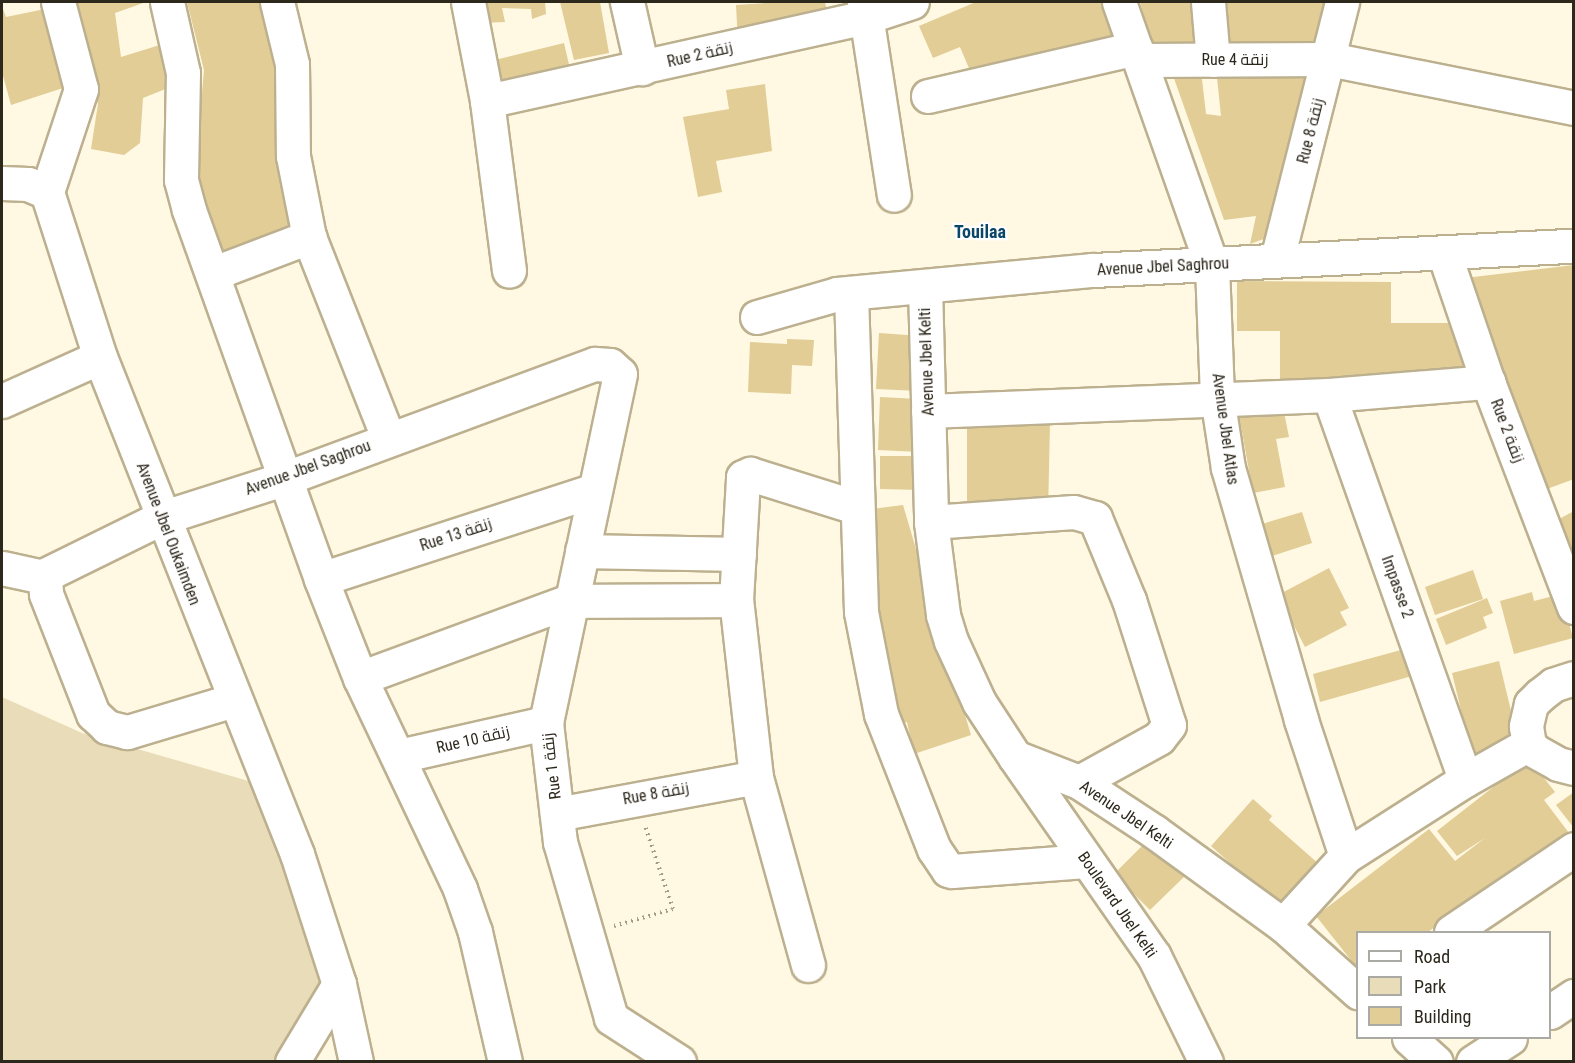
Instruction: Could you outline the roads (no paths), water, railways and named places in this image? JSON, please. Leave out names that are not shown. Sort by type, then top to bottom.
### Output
[{"type":"street","points":[[2,183],[28,184],[47,192],[81,89],[58,2]]},
{"type":"street","points":[[167,2],[183,73],[181,180],[321,579],[360,678],[399,756],[464,899],[505,1062]]},
{"type":"street","points":[[277,2],[292,64],[293,156],[309,237],[388,438]]},
{"type":"street","points":[[468,2],[487,101],[509,271]]},
{"type":"street","points":[[627,2],[642,68]]},
{"type":"street","name":"Rue 2 زنقة","points":[[487,101],[642,68],[867,9],[912,2]]},
{"type":"street","name":"Avenue Jbel Atlas","points":[[1119,2],[1212,266],[1217,397],[1239,518],[1346,856]]},
{"type":"street","points":[[1208,2],[1214,60]]},
{"type":"street","name":"Rue 8 زنقة","points":[[1277,259],[1342,2]]},
{"type":"street","points":[[867,9],[894,195]]},
{"type":"street","name":"Rue 4 زنقة","points":[[928,96],[1138,54],[1214,60],[1329,59],[1574,108]]},
{"type":"street","name":"Avenue Jbel Oukaimden","points":[[47,192],[100,357],[160,518],[297,854],[339,984],[356,1062]]},
{"type":"street","points":[[214,273],[309,237]]},
{"type":"street","name":"Avenue Jbel Saghrou","points":[[757,317],[800,302],[851,293],[1093,270],[1212,266],[1277,259],[1574,246]]},
{"type":"street","name":"Rue 2 زنقة","points":[[1444,253],[1488,382],[1570,586]]},
{"type":"street","name":"Avenue Jbel Kelti","points":[[925,286],[931,522],[943,615],[951,641],[979,702],[1015,757],[1079,782],[1283,925],[1356,990]]},
{"type":"street","points":[[851,293],[855,507],[861,612],[881,714],[941,861],[948,870],[965,871],[1086,861]]},
{"type":"street","points":[[2,400],[100,357]]},
{"type":"street","name":"Avenue Jbel Saghrou","points":[[44,577],[58,566],[160,518],[286,478],[388,438],[595,364],[610,365]]},
{"type":"street","name":"Rue 1 زنقة","points":[[610,365],[620,374],[592,491],[582,551],[569,601],[546,723],[567,874],[613,1021],[679,1062]]},
{"type":"street","points":[[928,411],[1217,397],[1329,395],[1488,382]]},
{"type":"street","name":"Impasse 2","points":[[1329,395],[1465,780]]},
{"type":"street","points":[[808,965],[756,777],[736,600],[745,474],[855,507]]},
{"type":"street","name":"Rue 13 زنقة","points":[[321,579],[592,491]]},
{"type":"street","points":[[931,522],[1074,512],[1095,518],[1130,600],[1169,725],[1159,738],[1079,782]]},
{"type":"street","points":[[582,551],[739,554]]},
{"type":"street","points":[[2,568],[44,577],[52,609],[93,714],[110,729],[127,732],[234,700]]},
{"type":"street","points":[[360,678],[569,601],[736,600]]},
{"type":"street","points":[[1574,678],[1548,687],[1531,704],[1526,726],[1529,744],[1551,761],[1574,768]]},
{"type":"street","name":"Rue 10 زنقة","points":[[399,756],[546,723]]},
{"type":"street","points":[[1283,925],[1346,856],[1465,780],[1529,744]]},
{"type":"street","name":"Boulevard Jbel Kelti","points":[[1015,757],[1154,956],[1206,1062]]},
{"type":"street","name":"Rue 8 زنقة","points":[[557,814],[635,797],[756,777]]},
{"type":"street","points":[[1454,931],[1574,849]]},
{"type":"street","points":[[292,1062],[339,984]]},
{"type":"street","points":[[1410,1039],[1436,1062]]},
{"type":"street","points":[[1473,1062],[1508,1039]]},
{"type":"district","name":"Touilaa","points":[[980,232]]}]
